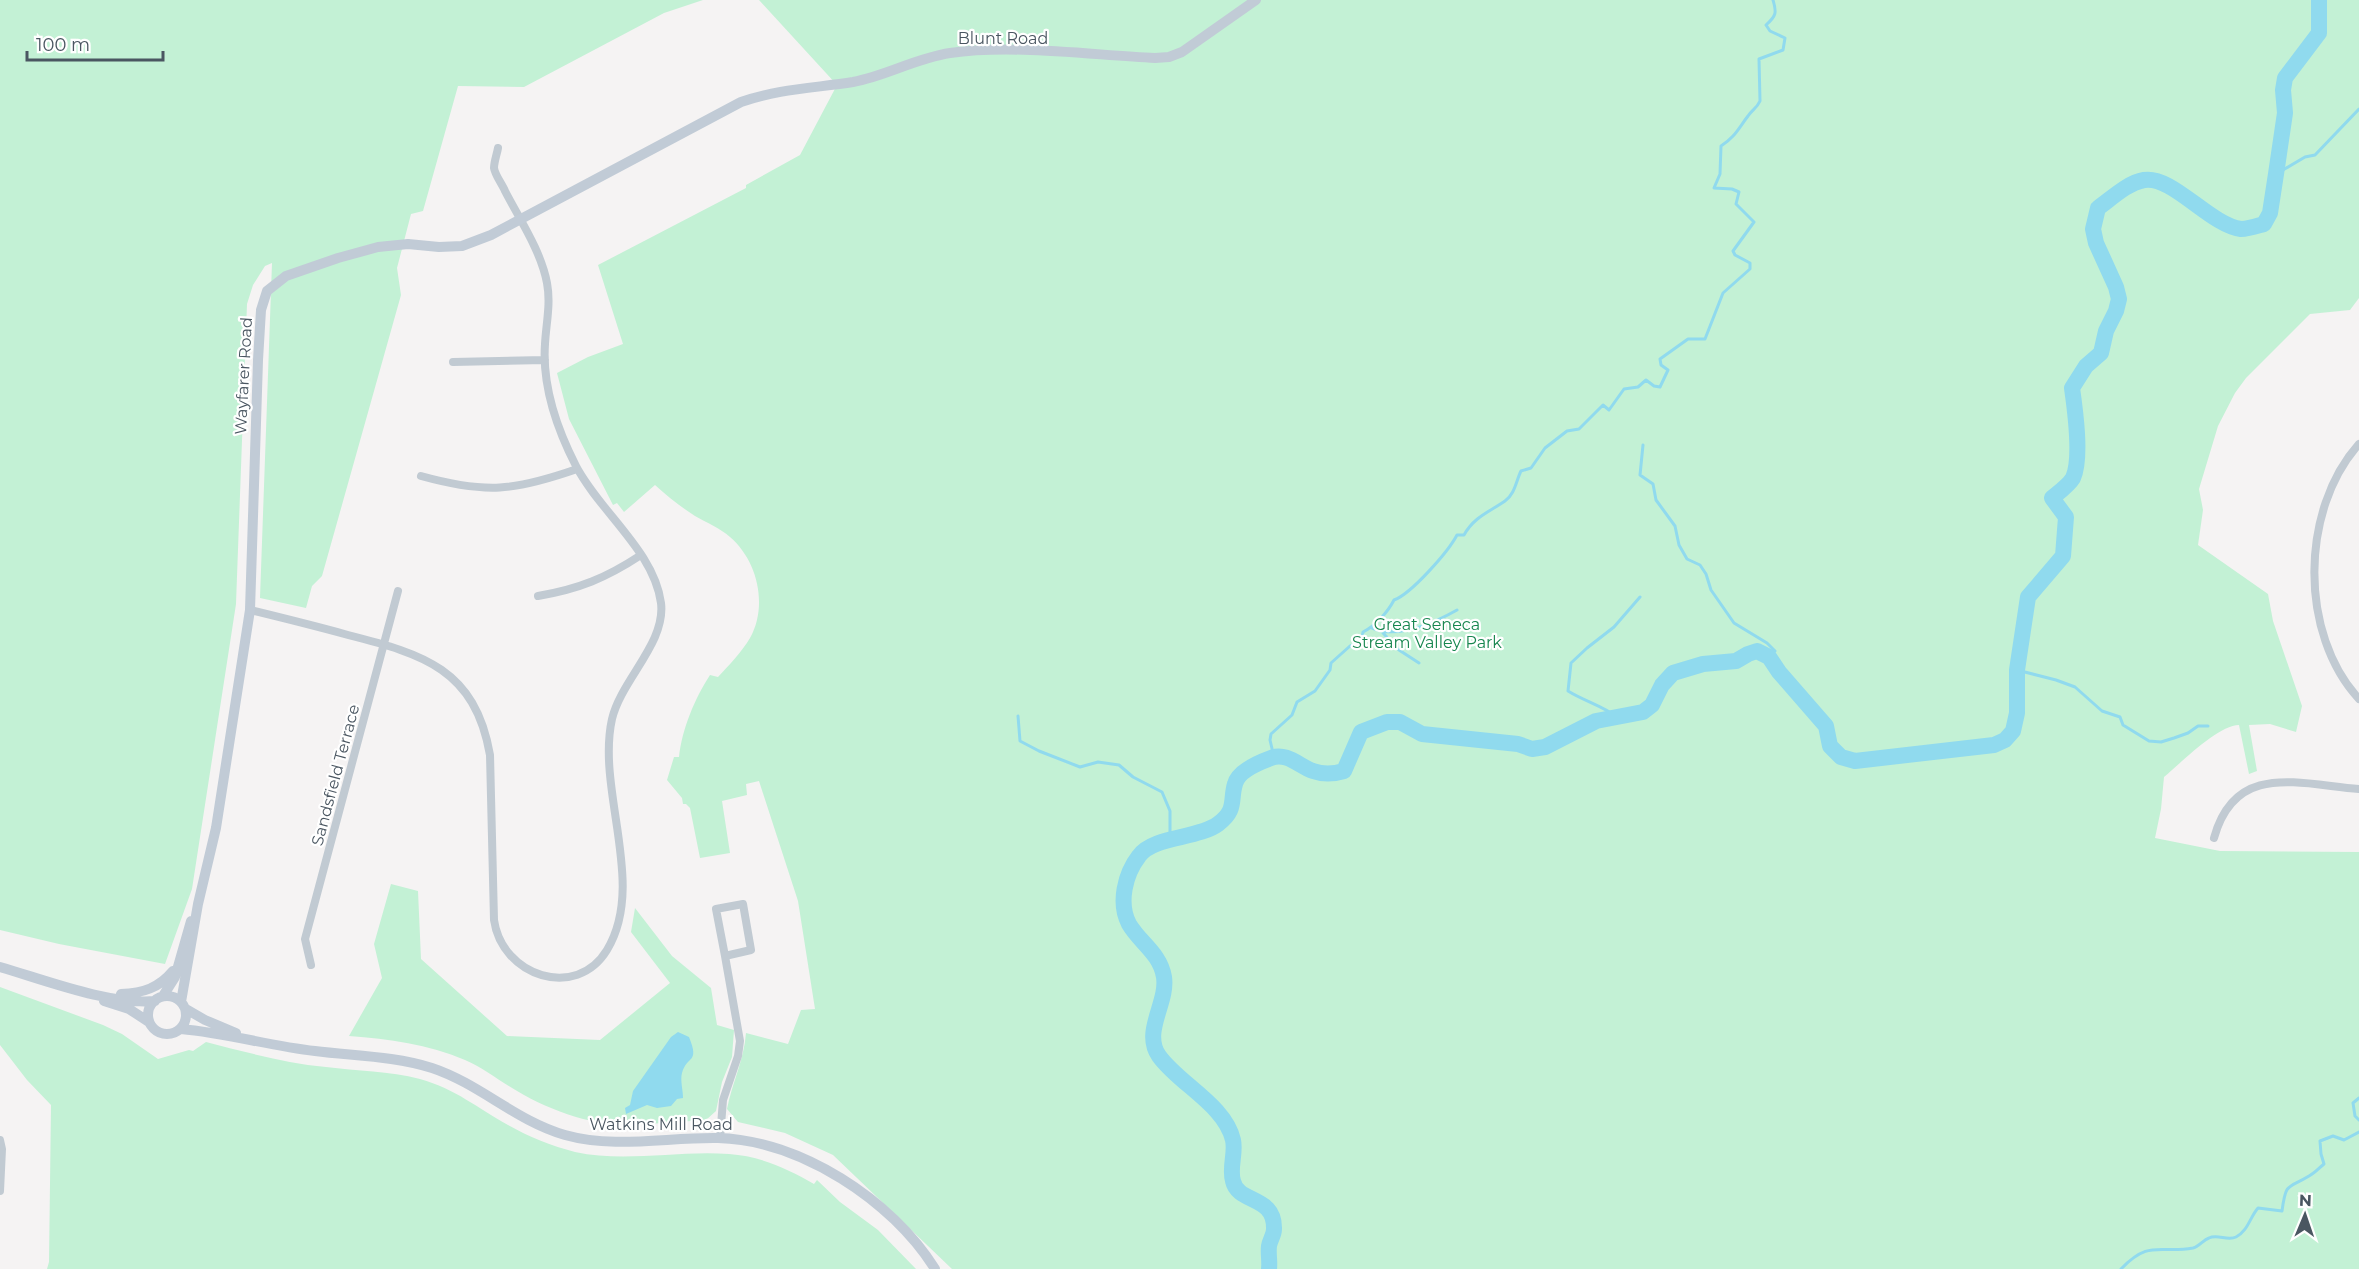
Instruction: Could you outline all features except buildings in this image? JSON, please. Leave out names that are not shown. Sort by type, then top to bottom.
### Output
[{"type":"street","name":"Blunt Road","points":[[708,119],[741,102],[763,94],[856,81],[926,58],[959,52],[1001,50],[1169,57],[1182,52],[1256,0]]},
{"type":"street","name":"Wayfarer Road","points":[[184,1005],[198,904],[216,828],[250,610],[258,360],[261,310],[267,291],[286,276],[378,247],[408,244],[439,247],[462,246],[491,235],[708,119]]},
{"type":"street","points":[[250,610],[384,644],[419,655],[446,671],[475,706],[487,737],[490,755],[494,920],[496,935],[502,947],[516,963],[534,974],[555,977],[576,974],[600,959],[615,933],[623,895],[621,854],[609,770],[609,737],[619,699],[653,642],[662,605],[654,574],[598,501],[577,469],[554,413],[546,382],[548,285],[539,258],[494,168],[498,148]]},
{"type":"street","points":[[453,362],[545,360]]},
{"type":"street","points":[[2359,444],[2344,464],[2327,499],[2319,529],[2314,573],[2316,602],[2322,630],[2338,673],[2359,699]]},
{"type":"street","points":[[421,476],[457,486],[500,489],[534,484],[577,469]]},
{"type":"street","points":[[538,596],[565,592],[590,584],[641,555]]},
{"type":"street","name":"Sandsfield Terrace","points":[[311,965],[305,939],[398,591]]},
{"type":"street","points":[[2214,838],[2219,819],[2233,799],[2256,785],[2273,782],[2359,789]]},
{"type":"street","name":"Wayfarer Road","points":[[159,998],[170,987],[198,904]]},
{"type":"street","points":[[720,1138],[723,1100],[738,1056],[740,1041],[716,909],[743,904],[751,950],[725,956]]},
{"type":"street","points":[[91,993],[137,994],[155,988],[176,966]]},
{"type":"street","points":[[0,967],[91,993],[140,1002],[159,998],[176,998],[184,1005],[186,1020],[176,1033],[164,1034],[157,1032],[149,1022],[129,1009],[108,1003],[91,993]]},
{"type":"street","points":[[149,1022],[149,1010],[159,998]]},
{"type":"street","name":"Watkins Mill Road","points":[[184,1005],[205,1020],[252,1039]]},
{"type":"street","name":"Watkins Mill Road","points":[[181,1029],[315,1051],[409,1062],[432,1068],[470,1084],[532,1122],[579,1138],[636,1142],[720,1138],[742,1140],[781,1149],[839,1178],[867,1196],[900,1224],[935,1269]]},
{"type":"street","points":[[0,1140],[0,1191]]},
{"type":"green space","points":[[0,0],[703,0],[664,13],[524,87],[458,86],[423,211],[411,214],[397,268],[401,295],[322,576],[312,586],[306,608],[260,598],[272,263],[265,266],[253,285],[247,304],[236,604],[192,889],[165,964],[59,944],[0,930]]},
{"type":"green space","name":"Great Seneca Stream Valley Park","points":[[759,0],[2359,0],[2359,298],[2350,310],[2310,314],[2246,378],[2235,393],[2218,426],[2199,489],[2203,510],[2198,545],[2268,594],[2273,621],[2302,706],[2296,732],[2270,724],[2249,725],[2257,771],[2249,774],[2239,725],[2221,731],[2211,738],[2164,777],[2155,838],[2220,851],[2359,852],[2359,1269],[952,1269],[833,1155],[785,1133],[738,1122],[727,1109],[743,1053],[746,1033],[788,1044],[801,1010],[815,1009],[798,901],[759,781],[746,784],[747,795],[722,801],[730,853],[700,858],[690,808],[683,804],[682,798],[667,780],[674,757],[679,757],[686,725],[704,684],[710,675],[718,677],[750,638],[758,612],[757,584],[747,558],[730,537],[695,516],[655,485],[624,512],[617,503],[613,505],[569,419],[557,373],[588,357],[623,344],[598,265],[746,188],[746,185],[800,155],[837,85]]},
{"type":"green space","points":[[391,884],[418,891],[421,959],[507,1036],[600,1040],[670,983],[631,932],[635,908],[672,956],[711,988],[717,1025],[734,1030],[732,1057],[722,1082],[716,1111],[706,1120],[660,1123],[613,1124],[583,1119],[538,1102],[473,1064],[451,1054],[408,1043],[349,1036],[382,978],[374,944]]},
{"type":"green space","points":[[0,987],[103,1025],[122,1034],[158,1059],[189,1050],[193,1051],[206,1042],[295,1063],[420,1079],[455,1093],[524,1133],[575,1152],[613,1156],[710,1153],[740,1155],[763,1160],[814,1184],[817,1180],[840,1202],[878,1230],[916,1269],[47,1269],[49,1262],[51,1105],[27,1080],[0,1045]]},
{"type":"water","points":[[678,1032],[689,1037],[693,1051],[693,1056],[682,1073],[683,1098],[677,1099],[671,1106],[657,1108],[647,1105],[626,1114],[625,1108],[630,1105],[633,1091],[671,1037]]},
{"type":"waterway","points":[[1274,757],[1271,734],[1292,715],[1297,702],[1315,691],[1330,670],[1331,663],[1350,646],[1361,643],[1363,632],[1381,618],[1394,600],[1410,590],[1428,572],[1457,535],[1464,535],[1477,519],[1508,498],[1521,471],[1531,468],[1545,448],[1567,431],[1579,429],[1603,405],[1609,410],[1624,389],[1638,387],[1646,380],[1660,387],[1668,370],[1661,365],[1660,359],[1688,339],[1705,339],[1723,293],[1750,269],[1750,263],[1735,255],[1733,251],[1754,222],[1736,204],[1739,192],[1732,189],[1714,188],[1720,174],[1721,146],[1733,136],[1760,101],[1759,59],[1783,50],[1785,38],[1770,31],[1766,25],[1775,14],[1773,0]]},
{"type":"waterway","points":[[1269,1269],[1269,1246],[1274,1229],[1273,1218],[1263,1205],[1236,1188],[1232,1176],[1234,1145],[1228,1127],[1211,1105],[1168,1066],[1154,1047],[1154,1027],[1163,997],[1164,977],[1154,955],[1133,931],[1124,907],[1127,880],[1139,856],[1154,845],[1199,833],[1218,824],[1228,814],[1232,805],[1235,784],[1240,775],[1271,758],[1288,758],[1321,773],[1344,771],[1361,732],[1387,722],[1400,722],[1422,734],[1518,744],[1532,749],[1545,747],[1596,721],[1643,712],[1652,705],[1662,685],[1673,673],[1703,664],[1736,661],[1757,651],[1769,657],[1779,672],[1826,726],[1830,746],[1841,757],[1855,761],[1994,745],[2005,740],[2013,731],[2017,713],[2017,670],[2028,597],[2063,556],[2066,517],[2052,498],[2071,481],[2076,469],[2077,433],[2072,388],[2086,366],[2101,353],[2106,331],[2119,299],[2096,243],[2093,229],[2098,208],[2131,184],[2144,180],[2155,181],[2179,192],[2229,226],[2241,229],[2264,224],[2270,213],[2285,113],[2283,90],[2285,78],[2319,33],[2319,0]]},
{"type":"waterway","points":[[2276,174],[2305,157],[2315,155],[2359,109]]},
{"type":"waterway","points":[[1643,445],[1640,475],[1653,484],[1656,500],[1675,526],[1679,545],[1687,559],[1700,565],[1706,574],[1711,590],[1734,623],[1767,643],[1775,651],[1769,657]]},
{"type":"waterway","points":[[1617,717],[1568,691],[1571,663],[1614,627],[1640,597]]},
{"type":"waterway","points":[[1372,628],[1382,631],[1404,631],[1438,620],[1457,610]]},
{"type":"waterway","points":[[1383,633],[1399,650],[1419,663]]},
{"type":"waterway","points":[[2017,670],[2075,687],[2102,711],[2120,717],[2123,725],[2149,741],[2161,742],[2188,733],[2198,726],[2208,726]]},
{"type":"waterway","points":[[1018,716],[1020,741],[1080,767],[1098,762],[1119,765],[1133,777],[1162,792],[1170,811],[1170,841]]},
{"type":"waterway","points":[[2359,1098],[2353,1103],[2355,1116],[2359,1120]]},
{"type":"waterway","points":[[2121,1269],[2131,1260],[2148,1251],[2193,1248],[2212,1237],[2236,1237],[2243,1231],[2258,1208],[2282,1211],[2289,1187],[2311,1175],[2324,1164],[2320,1141],[2333,1136],[2344,1140],[2359,1132]]}]
